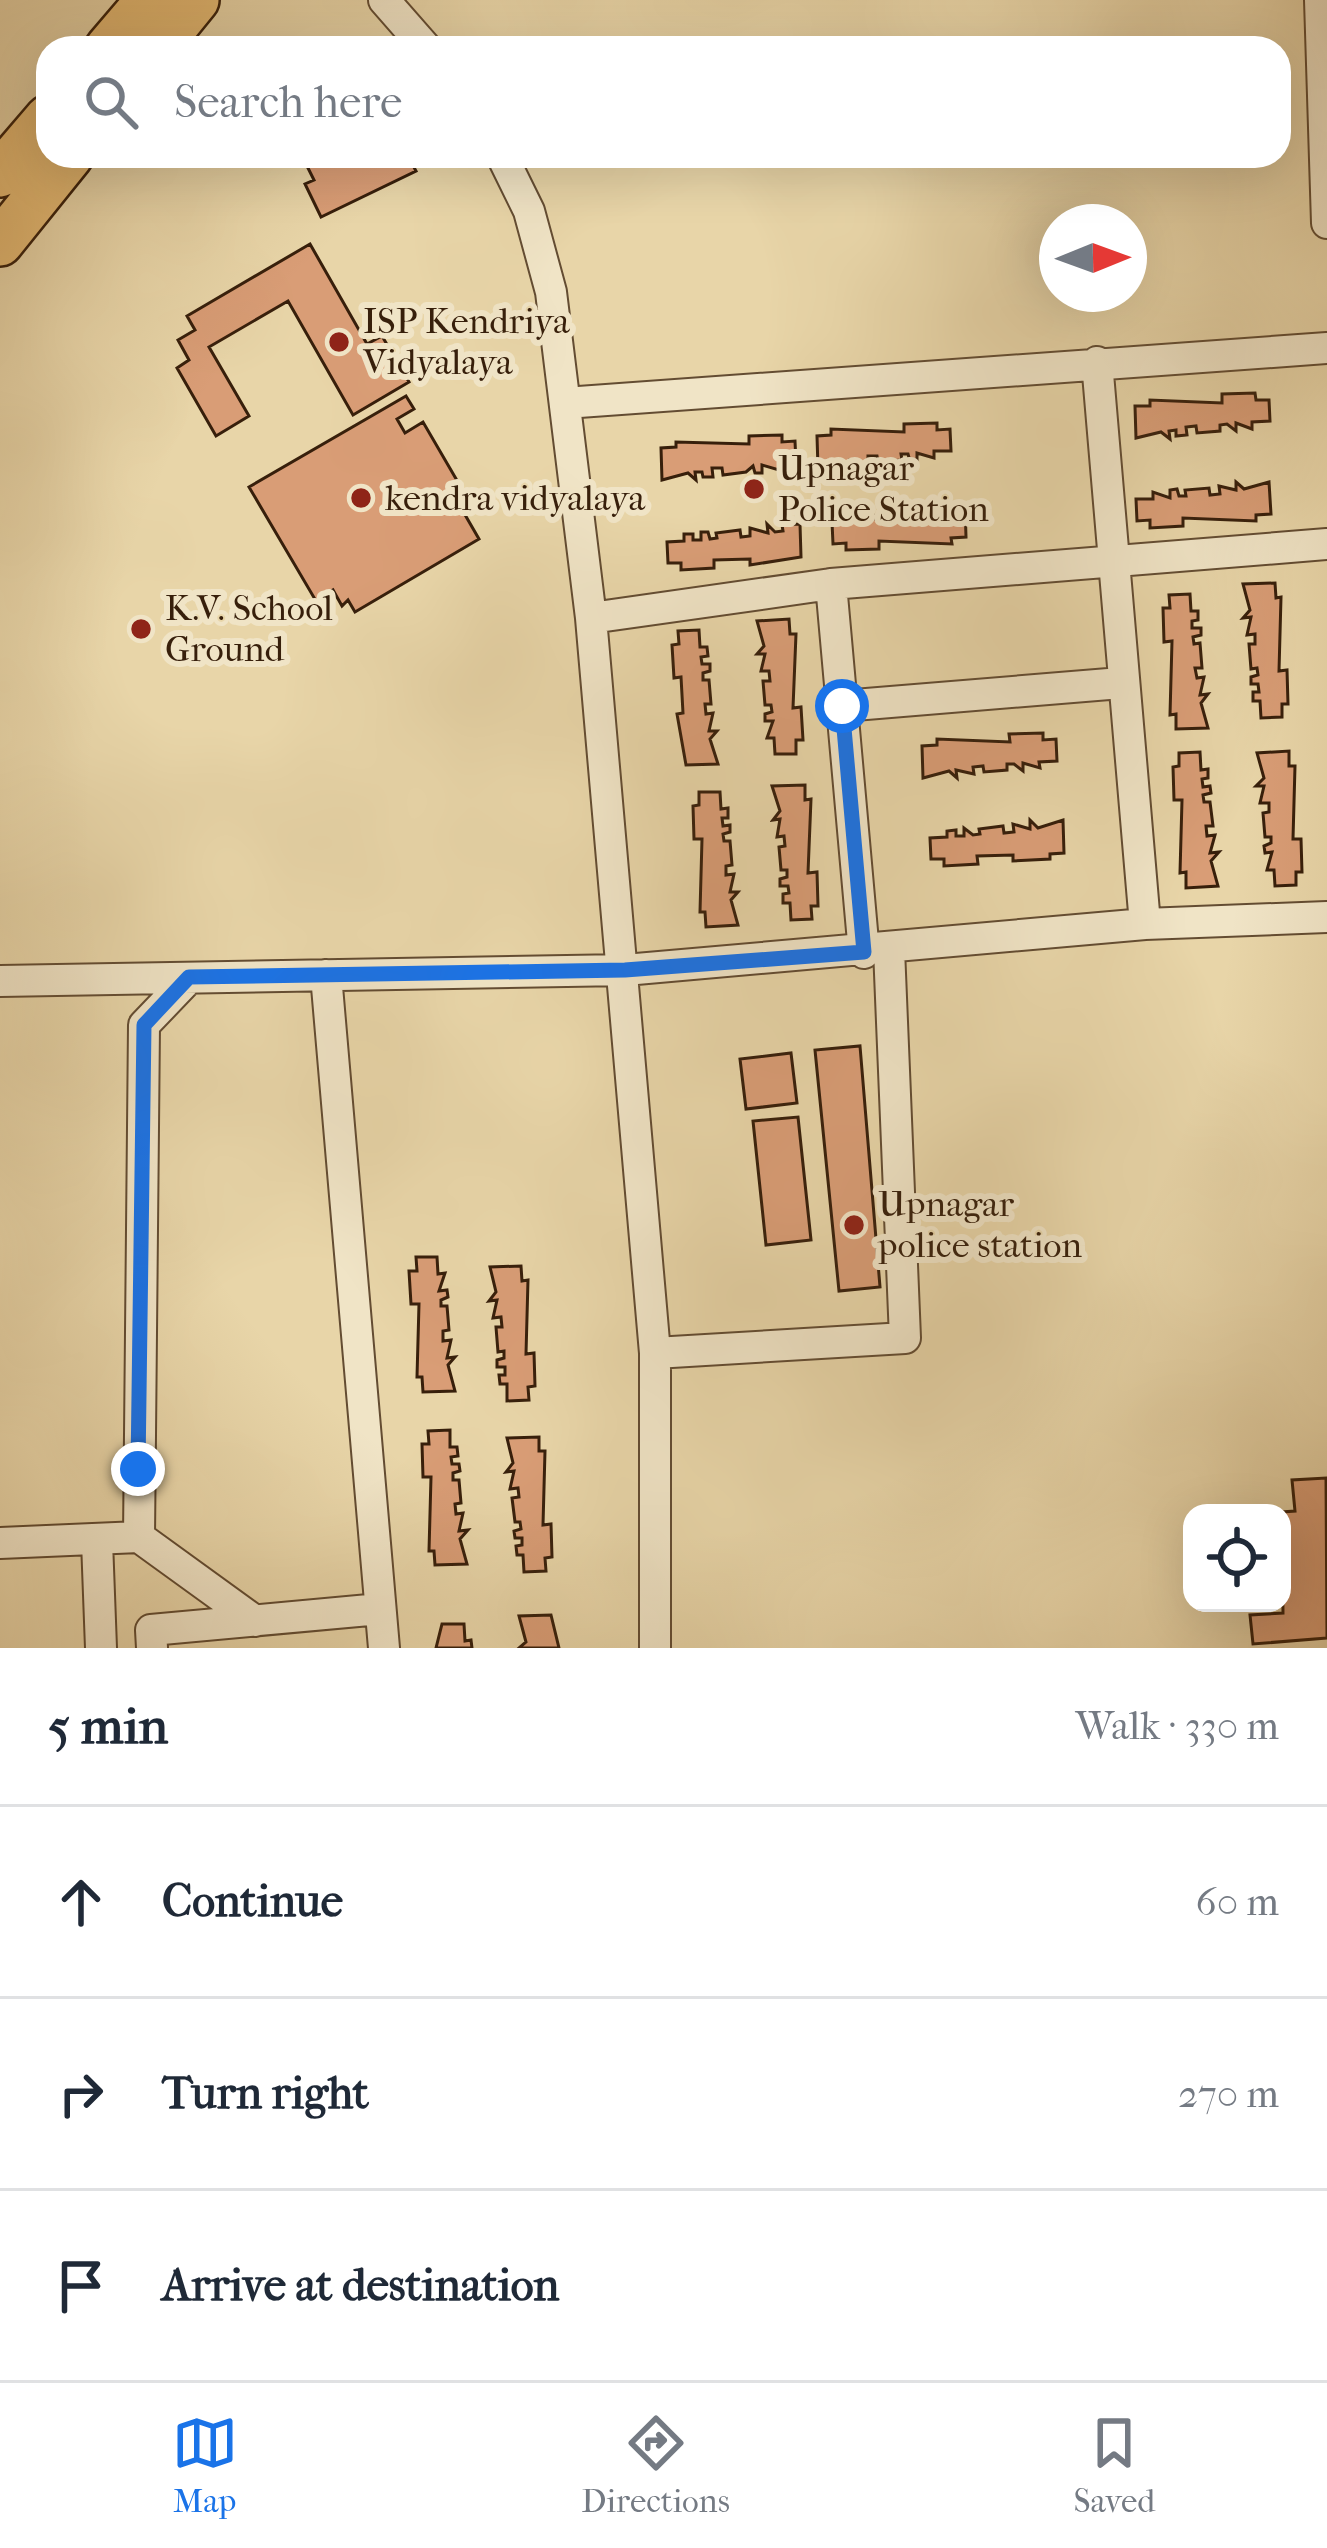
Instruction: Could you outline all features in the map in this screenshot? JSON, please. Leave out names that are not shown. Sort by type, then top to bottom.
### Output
[{"type":"highway","points":[[118,36],[149,0]]},
{"type":"highway","points":[[167,36],[196,0]]},
{"type":"highway","points":[[0,174],[36,132]]},
{"type":"highway","points":[[0,243],[60,168]]},
{"type":"street","points":[[384,0],[416,36]]},
{"type":"street","points":[[1320,0],[1327,223]]},
{"type":"street","points":[[508,168],[529,211],[550,292],[591,618],[655,1353],[655,1648]]},
{"type":"street","points":[[565,403],[1327,348]]},
{"type":"street","points":[[1097,362],[1145,924]]},
{"type":"street","points":[[591,618],[831,584],[1327,544]]},
{"type":"street","points":[[655,1353],[904,1337],[876,951],[842,706],[831,584]]},
{"type":"street","points":[[842,706],[1121,683]]},
{"type":"street","points":[[0,981],[625,970],[1145,924],[1327,917]]},
{"type":"street","points":[[326,975],[384,1648]]},
{"type":"street","points":[[101,1648],[118,1539],[144,1025],[189,977]]},
{"type":"street","points":[[0,1543],[118,1539],[255,1621]]},
{"type":"street","points":[[152,1648],[151,1630],[380,1609]]},
{"type":"building","points":[[308,168],[416,171],[321,217],[305,184],[314,180]]},
{"type":"building","name":"ISP Kendriya Vidyalaya","points":[[310,244],[367,344],[382,336],[409,382],[353,415],[288,301],[209,347],[249,416],[216,436],[177,368],[189,360],[178,340],[195,330],[187,316]]},
{"type":"building","points":[[1255,393],[1256,400],[1269,400],[1270,421],[1252,422],[1252,429],[1236,423],[1236,431],[1227,424],[1220,425],[1220,431],[1197,433],[1196,426],[1186,427],[1187,435],[1169,431],[1170,439],[1161,432],[1136,438],[1135,406],[1150,406],[1150,400],[1222,403],[1222,394]]},
{"type":"building","name":"kendra vidyalaya","points":[[406,396],[414,409],[397,419],[405,433],[423,422],[473,508],[464,513],[479,539],[355,612],[348,600],[342,606],[333,590],[316,601],[249,487]]},
{"type":"building","points":[[937,423],[937,430],[950,429],[951,451],[934,451],[934,458],[917,453],[917,460],[910,461],[908,454],[901,454],[902,460],[878,462],[877,456],[868,456],[868,464],[850,460],[851,468],[843,461],[818,468],[817,436],[831,435],[831,429],[904,432],[904,424]]},
{"type":"building","points":[[782,435],[782,442],[795,441],[796,463],[779,464],[779,470],[762,465],[762,473],[755,473],[753,466],[746,472],[723,475],[722,468],[712,468],[713,477],[695,472],[696,480],[688,473],[662,480],[661,448],[676,447],[676,442],[749,444],[749,436]]},
{"type":"building","points":[[1236,482],[1244,489],[1269,482],[1271,514],[1256,515],[1256,521],[1183,518],[1183,526],[1150,528],[1150,520],[1137,521],[1136,499],[1153,499],[1153,492],[1170,498],[1170,490],[1186,496],[1185,490],[1209,488],[1210,495],[1220,494],[1219,486],[1236,490]]},
{"type":"building","points":[[932,505],[940,512],[965,505],[966,537],[951,538],[952,544],[879,541],[879,549],[846,550],[846,543],[833,544],[832,522],[849,522],[849,515],[866,520],[866,513],[872,512],[875,519],[882,519],[881,513],[905,511],[905,518],[916,517],[914,509],[932,513]]},
{"type":"building","points":[[767,524],[775,532],[783,531],[782,525],[800,524],[801,557],[750,565],[750,559],[714,560],[714,568],[681,570],[681,563],[668,563],[667,542],[684,541],[684,534],[693,534],[693,540],[701,540],[701,532],[708,532],[710,539],[717,538],[716,533],[740,530],[741,537],[750,536],[750,528],[768,533]]},
{"type":"building","points":[[1275,583],[1276,598],[1281,597],[1279,671],[1287,670],[1288,704],[1282,704],[1282,717],[1261,718],[1260,701],[1253,701],[1253,692],[1259,692],[1258,684],[1251,684],[1251,677],[1258,675],[1257,668],[1251,669],[1249,644],[1255,644],[1255,634],[1247,635],[1251,617],[1243,618],[1250,610],[1243,584]]},
{"type":"building","points":[[1190,594],[1191,611],[1198,611],[1192,628],[1201,628],[1201,635],[1193,637],[1194,644],[1200,643],[1202,668],[1195,668],[1197,678],[1204,677],[1200,695],[1208,694],[1201,703],[1208,728],[1176,729],[1176,714],[1170,715],[1172,641],[1164,642],[1163,608],[1170,608],[1169,595]]},
{"type":"building","points":[[789,619],[790,634],[796,634],[793,708],[801,707],[803,740],[796,740],[796,754],[775,754],[774,738],[767,738],[773,721],[765,721],[765,714],[772,712],[771,705],[765,705],[763,681],[770,681],[769,671],[761,671],[765,654],[757,654],[764,646],[757,621]]},
{"type":"building","points":[[699,630],[700,647],[707,647],[708,656],[701,657],[702,664],[710,664],[703,680],[709,680],[711,704],[705,704],[706,714],[713,713],[709,731],[717,731],[710,739],[718,764],[686,765],[677,714],[683,713],[681,677],[674,678],[672,645],[679,644],[678,631]]},
{"type":"building","points":[[1043,733],[1043,740],[1056,739],[1057,761],[1039,762],[1040,768],[1023,763],[1023,771],[1007,764],[1007,770],[984,772],[983,766],[973,767],[974,774],[956,770],[957,778],[949,771],[923,778],[922,746],[937,745],[937,739],[1010,742],[1009,734]]},
{"type":"building","points":[[1289,751],[1289,766],[1295,766],[1293,839],[1301,839],[1302,872],[1296,872],[1296,885],[1275,886],[1274,870],[1267,870],[1272,852],[1265,853],[1264,846],[1271,843],[1271,837],[1265,837],[1263,813],[1269,812],[1269,803],[1260,803],[1264,786],[1256,786],[1264,778],[1257,753]]},
{"type":"building","points":[[1200,752],[1201,770],[1208,769],[1203,787],[1210,786],[1211,793],[1203,795],[1204,802],[1210,802],[1213,826],[1206,826],[1207,836],[1215,835],[1210,853],[1219,852],[1211,861],[1218,886],[1186,888],[1186,872],[1180,873],[1182,800],[1174,800],[1173,767],[1179,766],[1179,753]]},
{"type":"building","points":[[805,785],[805,800],[811,799],[808,873],[817,872],[818,906],[811,906],[812,919],[791,920],[790,903],[783,903],[788,886],[780,886],[787,870],[781,870],[779,847],[785,846],[784,836],[777,837],[780,819],[773,820],[780,811],[772,786]]},
{"type":"building","points":[[699,792],[720,792],[721,809],[728,808],[728,818],[722,818],[730,832],[723,834],[724,841],[730,841],[732,865],[726,866],[726,875],[734,874],[730,892],[738,892],[731,900],[738,925],[706,927],[705,912],[700,912],[702,839],[694,839],[693,806],[699,805]]},
{"type":"building","points":[[1030,820],[1038,828],[1063,820],[1064,853],[1050,854],[1050,859],[1013,861],[1013,855],[977,856],[978,864],[944,866],[944,859],[931,859],[930,838],[947,837],[947,831],[964,836],[964,828],[973,835],[980,834],[979,829],[1003,826],[1004,833],[1014,832],[1013,824],[1030,829]]},
{"type":"building","name":"Upnagar police station","points":[[860,1046],[880,1287],[839,1291],[815,1050]]},
{"type":"building","points":[[791,1053],[797,1103],[746,1109],[740,1059]]},
{"type":"building","name":"Upnagar police station","points":[[798,1117],[811,1240],[766,1245],[753,1121]]},
{"type":"building","points":[[416,1257],[437,1257],[438,1274],[445,1273],[439,1291],[447,1290],[441,1306],[447,1306],[449,1330],[443,1331],[443,1341],[451,1340],[447,1358],[455,1357],[448,1365],[455,1391],[423,1392],[422,1377],[417,1377],[419,1304],[411,1304],[409,1271],[417,1271]]},
{"type":"building","points":[[521,1266],[522,1281],[528,1280],[526,1354],[534,1353],[535,1386],[528,1387],[529,1400],[507,1401],[507,1384],[500,1384],[499,1375],[505,1375],[505,1367],[497,1367],[504,1351],[498,1352],[496,1327],[502,1327],[501,1317],[493,1318],[497,1300],[489,1301],[496,1292],[490,1267]]},
{"type":"building","points":[[450,1430],[450,1447],[457,1447],[458,1456],[451,1457],[452,1464],[459,1464],[460,1471],[453,1473],[453,1480],[459,1480],[461,1503],[455,1504],[456,1514],[463,1513],[459,1531],[468,1530],[460,1539],[467,1564],[435,1565],[434,1551],[429,1551],[431,1477],[423,1477],[422,1444],[429,1444],[428,1431]]},
{"type":"building","points":[[539,1437],[539,1451],[545,1451],[543,1525],[551,1524],[552,1557],[545,1558],[546,1571],[524,1572],[523,1555],[517,1555],[516,1546],[522,1545],[522,1538],[515,1538],[514,1531],[521,1529],[520,1522],[515,1522],[512,1498],[519,1497],[518,1488],[510,1489],[514,1471],[506,1472],[513,1463],[507,1438]]},
{"type":"building","points":[[1326,1478],[1327,1638],[1253,1644],[1250,1615],[1291,1612],[1292,1480]]},
{"type":"building","points":[[551,1615],[559,1648],[519,1648],[526,1642],[519,1616]]},
{"type":"building","points":[[442,1624],[464,1624],[465,1641],[471,1640],[472,1648],[436,1648]]},
{"type":"place","name":"ISP Kendriya Vidyalaya","points":[[339,342]]},
{"type":"place","name":"Upnagar Police Station","points":[[754,489]]},
{"type":"place","name":"kendra vidyalaya","points":[[361,498]]},
{"type":"place","name":"K.V. School Ground","points":[[141,629]]},
{"type":"place","name":"Upnagar police station","points":[[854,1225]]},
{"type":"route","points":[[138,1469],[144,1025],[189,977],[625,970],[864,952],[842,706]]}]
